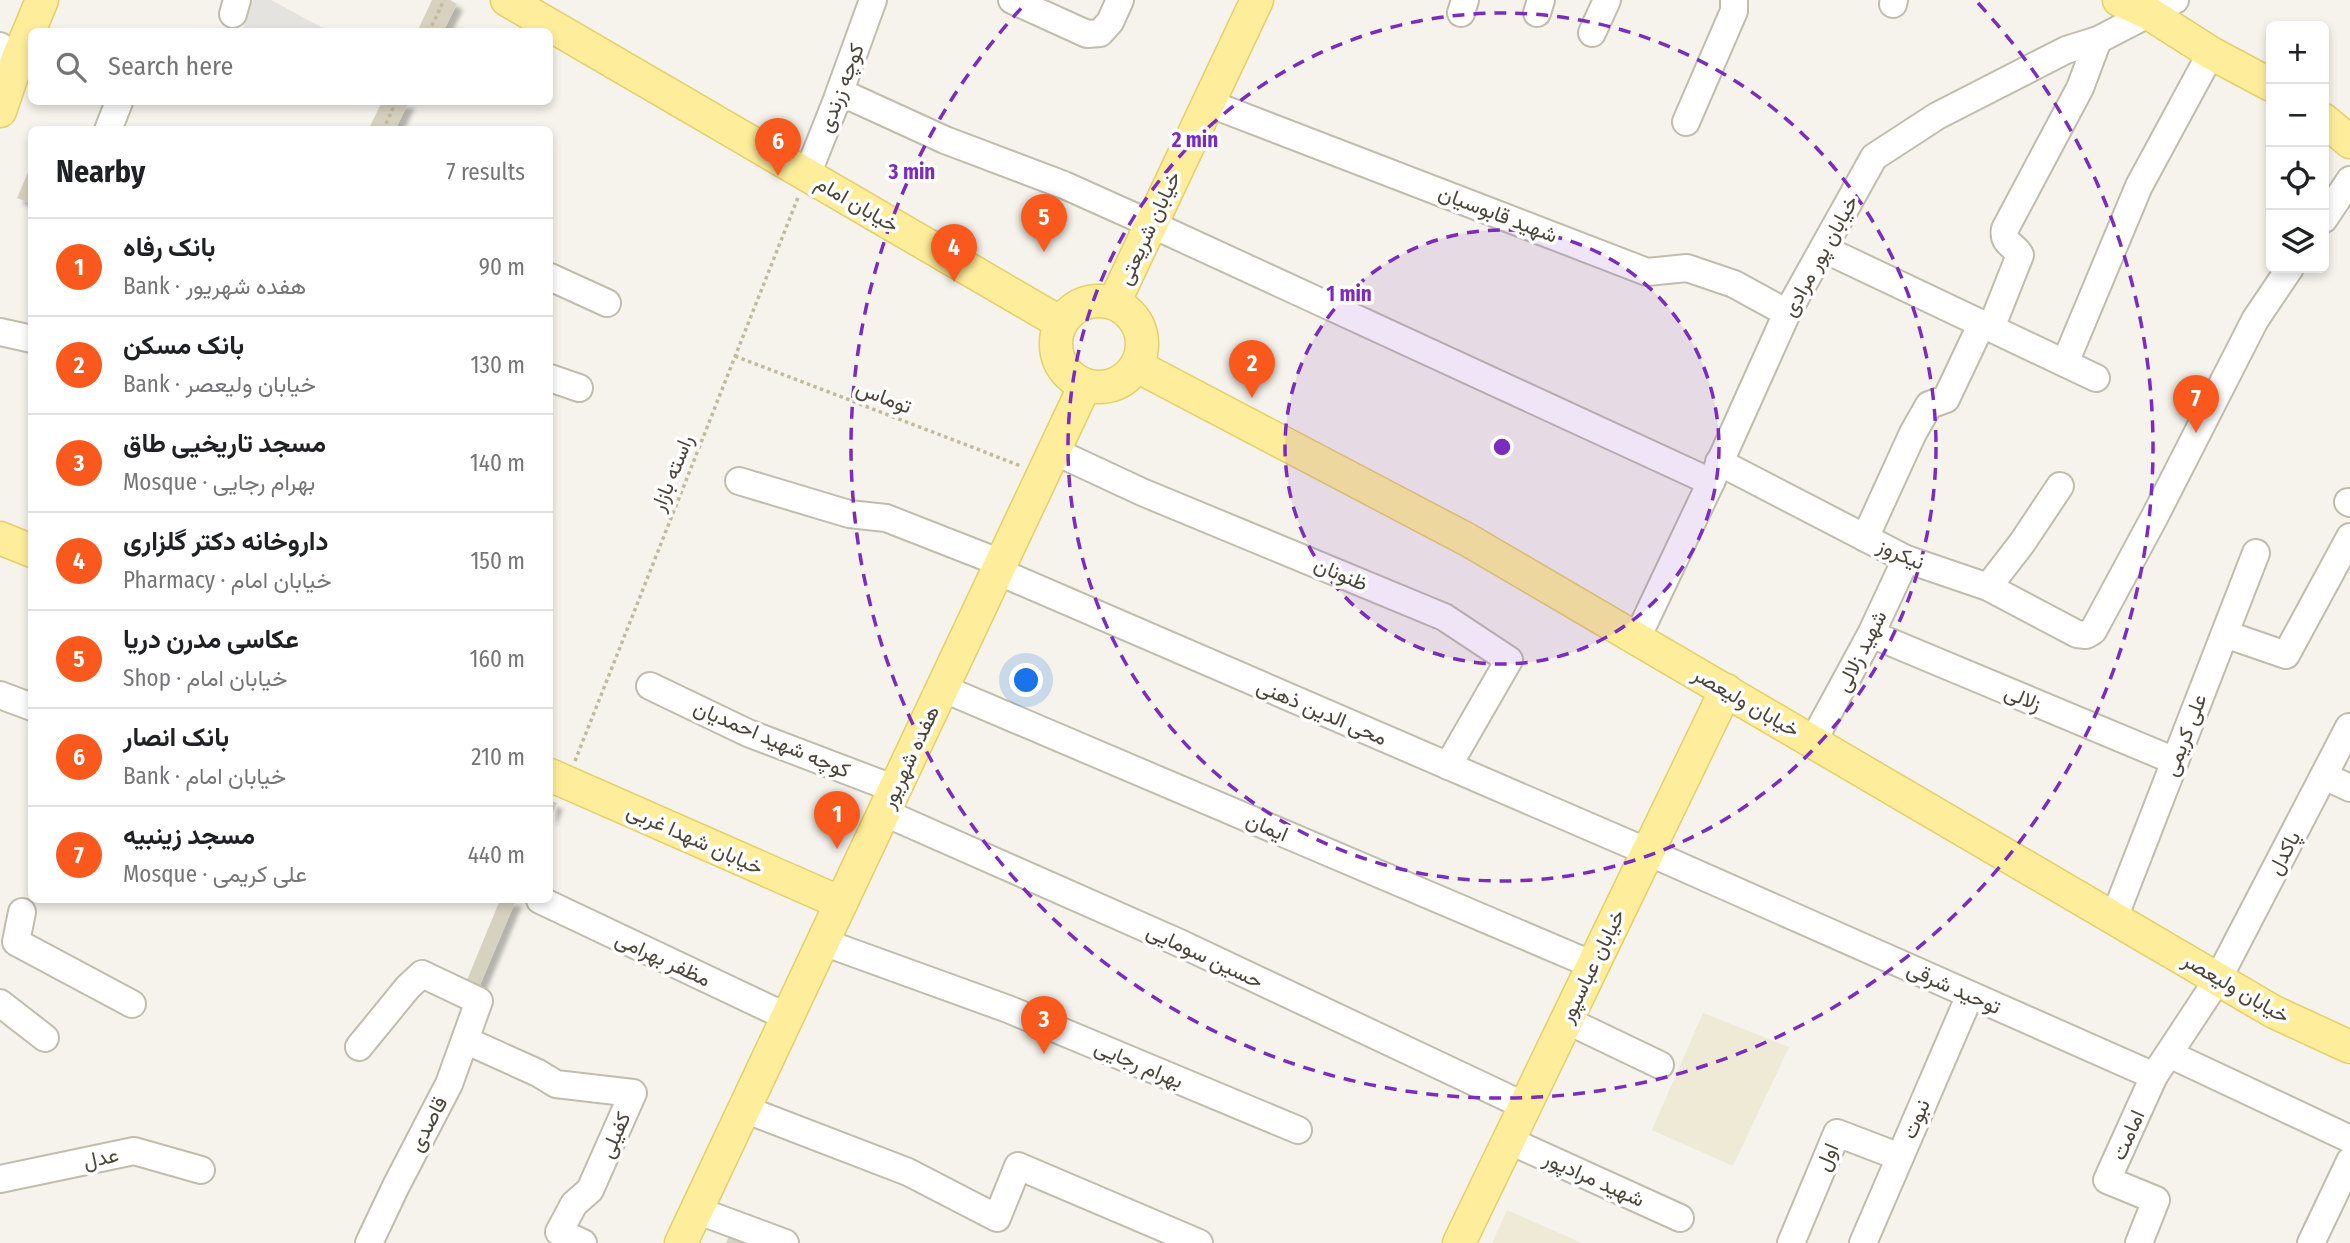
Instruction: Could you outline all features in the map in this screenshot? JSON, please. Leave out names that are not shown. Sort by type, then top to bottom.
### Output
[{"type":"main road","points":[[0,111],[9,52],[42,0]]},
{"type":"main road","name":"خیابان امام","points":[[507,0],[1061,323]]},
{"type":"main road","name":"خیابان شریعتی","points":[[1114,303],[1257,0]]},
{"type":"main road","points":[[2119,0],[2162,7],[2211,52],[2269,84]]},
{"type":"main road","points":[[1102,301],[1114,303],[1127,311],[1137,322],[1142,336],[1142,351],[1137,366],[1130,375],[1109,387],[1085,385],[1072,378],[1062,366],[1056,337],[1061,323],[1078,306],[1102,301]]},
{"type":"main road","name":"خیابان ولیعصر","points":[[1137,366],[1468,540],[2274,1012],[2350,1047]]},
{"type":"main road","name":"هفده شهریور","points":[[681,1243],[1085,385]]},
{"type":"main road","points":[[0,538],[28,549]]},
{"type":"main road","name":"خیابان عباسپور","points":[[1459,1243],[1726,690]]},
{"type":"main road","name":"خیابان شهدا غربی","points":[[558,779],[841,903]]},
{"type":"street","name":"کوچه زرندی","points":[[807,175],[873,0]]},
{"type":"street","points":[[1012,0],[1087,34],[1100,33],[1110,22],[1120,0]]},
{"type":"street","points":[[1592,33],[1607,0]]},
{"type":"street","points":[[1686,122],[1734,10],[1734,0]]},
{"type":"street","name":"خیابان پور مرادی","points":[[1637,638],[1787,313],[1874,158],[1937,116],[2066,50],[2098,40],[2162,7]]},
{"type":"street","points":[[1865,538],[1913,433],[1929,405],[1946,399],[1953,388],[2020,255],[2017,248],[2006,243],[2005,229],[2080,88],[2098,40]]},
{"type":"street","points":[[2065,363],[2138,186],[2211,52]]},
{"type":"street","name":"نیکروز","points":[[840,92],[945,140],[1064,185],[1414,343],[1865,538],[1906,559],[1988,587],[2077,634],[2087,635],[2093,631],[2255,320],[2288,273]]},
{"type":"street","name":"شهید قابوسیان","points":[[1208,103],[1647,272],[1687,268],[1734,284],[1787,313]]},
{"type":"street","points":[[110,126],[118,105]]},
{"type":"street","points":[[2329,212],[2350,180]]},
{"type":"street","points":[[1824,249],[2096,378]]},
{"type":"street","points":[[553,278],[607,303]]},
{"type":"street","points":[[553,379],[579,388]]},
{"type":"street","name":"ظنونان","points":[[1054,451],[1142,492],[1444,617],[1509,660],[1448,766]]},
{"type":"street","name":"محی الدین ذهنی","points":[[739,481],[849,514],[886,518],[1648,852]]},
{"type":"street","points":[[1988,587],[2022,543],[2060,486]]},
{"type":"street","points":[[2225,634],[2287,655],[2350,537]]},
{"type":"street","name":"علی کریمی","points":[[2114,918],[2256,553]]},
{"type":"street","name":"شهید زلالی","points":[[1813,741],[1871,634],[1906,559]]},
{"type":"street","name":"زلالی","points":[[1871,634],[2175,761]]},
{"type":"street","name":"کوچه شهید احمدیان","points":[[650,686],[889,801]]},
{"type":"street","name":"ایمان","points":[[942,688],[1593,965]]},
{"type":"street","points":[[0,695],[28,706]]},
{"type":"street","name":"پاکدل","points":[[2218,979],[2349,727]]},
{"type":"street","points":[[2324,776],[2350,788]]},
{"type":"street","name":"حسین سومایی","points":[[889,801],[1184,945],[1525,1105]]},
{"type":"street","name":"توحید شرقی","points":[[1648,852],[2154,1076]]},
{"type":"street","name":"مظفر بهرامی","points":[[546,903],[787,1017]]},
{"type":"street","points":[[19,910],[16,942],[132,1004]]},
{"type":"street","name":"بهرام رجایی","points":[[822,942],[1008,1009],[1298,1130]]},
{"type":"street","name":"قاصدی","points":[[359,1047],[408,987],[422,974],[479,1001],[449,1084],[369,1243]]},
{"type":"street","points":[[2154,1076],[2218,979]]},
{"type":"street","name":"نبوت","points":[[1863,1243],[1970,995]]},
{"type":"street","points":[[0,1003],[45,1038]]},
{"type":"street","points":[[1566,1020],[1660,1065]]},
{"type":"street","name":"کفیلی","points":[[465,1040],[556,1084],[633,1093],[590,1190],[574,1204],[559,1232],[583,1243]]},
{"type":"street","points":[[2169,1054],[2350,1139]]},
{"type":"street","name":"امامت","points":[[2139,1243],[2156,1200],[2107,1180],[2154,1076]]},
{"type":"street","points":[[744,1109],[908,1172],[997,1218],[1018,1166],[1199,1243]]},
{"type":"street","name":"اول","points":[[1791,1243],[1837,1133],[1900,1157]]},
{"type":"street","name":"شهید مرادپور","points":[[1508,1140],[1680,1218]]},
{"type":"street","name":"عدل","points":[[0,1179],[134,1151],[201,1170]]},
{"type":"street","points":[[2311,1243],[2350,1161]]},
{"type":"street","points":[[696,1210],[785,1243]]},
{"type":"path","points":[[431,28],[444,0]]},
{"type":"path","points":[[385,126],[395,105]]},
{"type":"path","name":"راسته بازار","points":[[558,779],[735,356],[807,175]]},
{"type":"path","name":"توماس","points":[[735,356],[1022,466]]},
{"type":"shaded area","points":[[253,0],[271,0],[322,28],[243,28]]},
{"type":"shaded area","points":[[1703,1013],[1789,1047],[1733,1166],[1652,1130]]},
{"type":"shaded area","points":[[1507,1210],[1582,1243],[1492,1243]]},
{"type":"building","points":[[432,0],[450,0],[457,4],[445,28],[419,28]]},
{"type":"building","points":[[380,105],[408,105],[397,126],[370,126]]},
{"type":"building","points":[[28,172],[28,202],[17,198]]},
{"type":"building","points":[[499,903],[515,903],[480,985],[467,980]]},
{"type":"building","points":[[734,1225],[772,1243],[726,1243]]},
{"type":"place","name":"بانک انصار","points":[[778,176]]},
{"type":"place","name":"عکاسی مدرن دریا","points":[[1044,252]]},
{"type":"place","name":"داروخانه دکتر گلزاری","points":[[954,282]]},
{"type":"place","name":"بانک مسکن","points":[[1252,398]]},
{"type":"place","name":"مسجد زینبیه","points":[[2196,433]]},
{"type":"place","name":"بانک رفاه","points":[[837,849]]},
{"type":"place","name":"مسجد تاریخیی طاق","points":[[1044,1054]]}]
